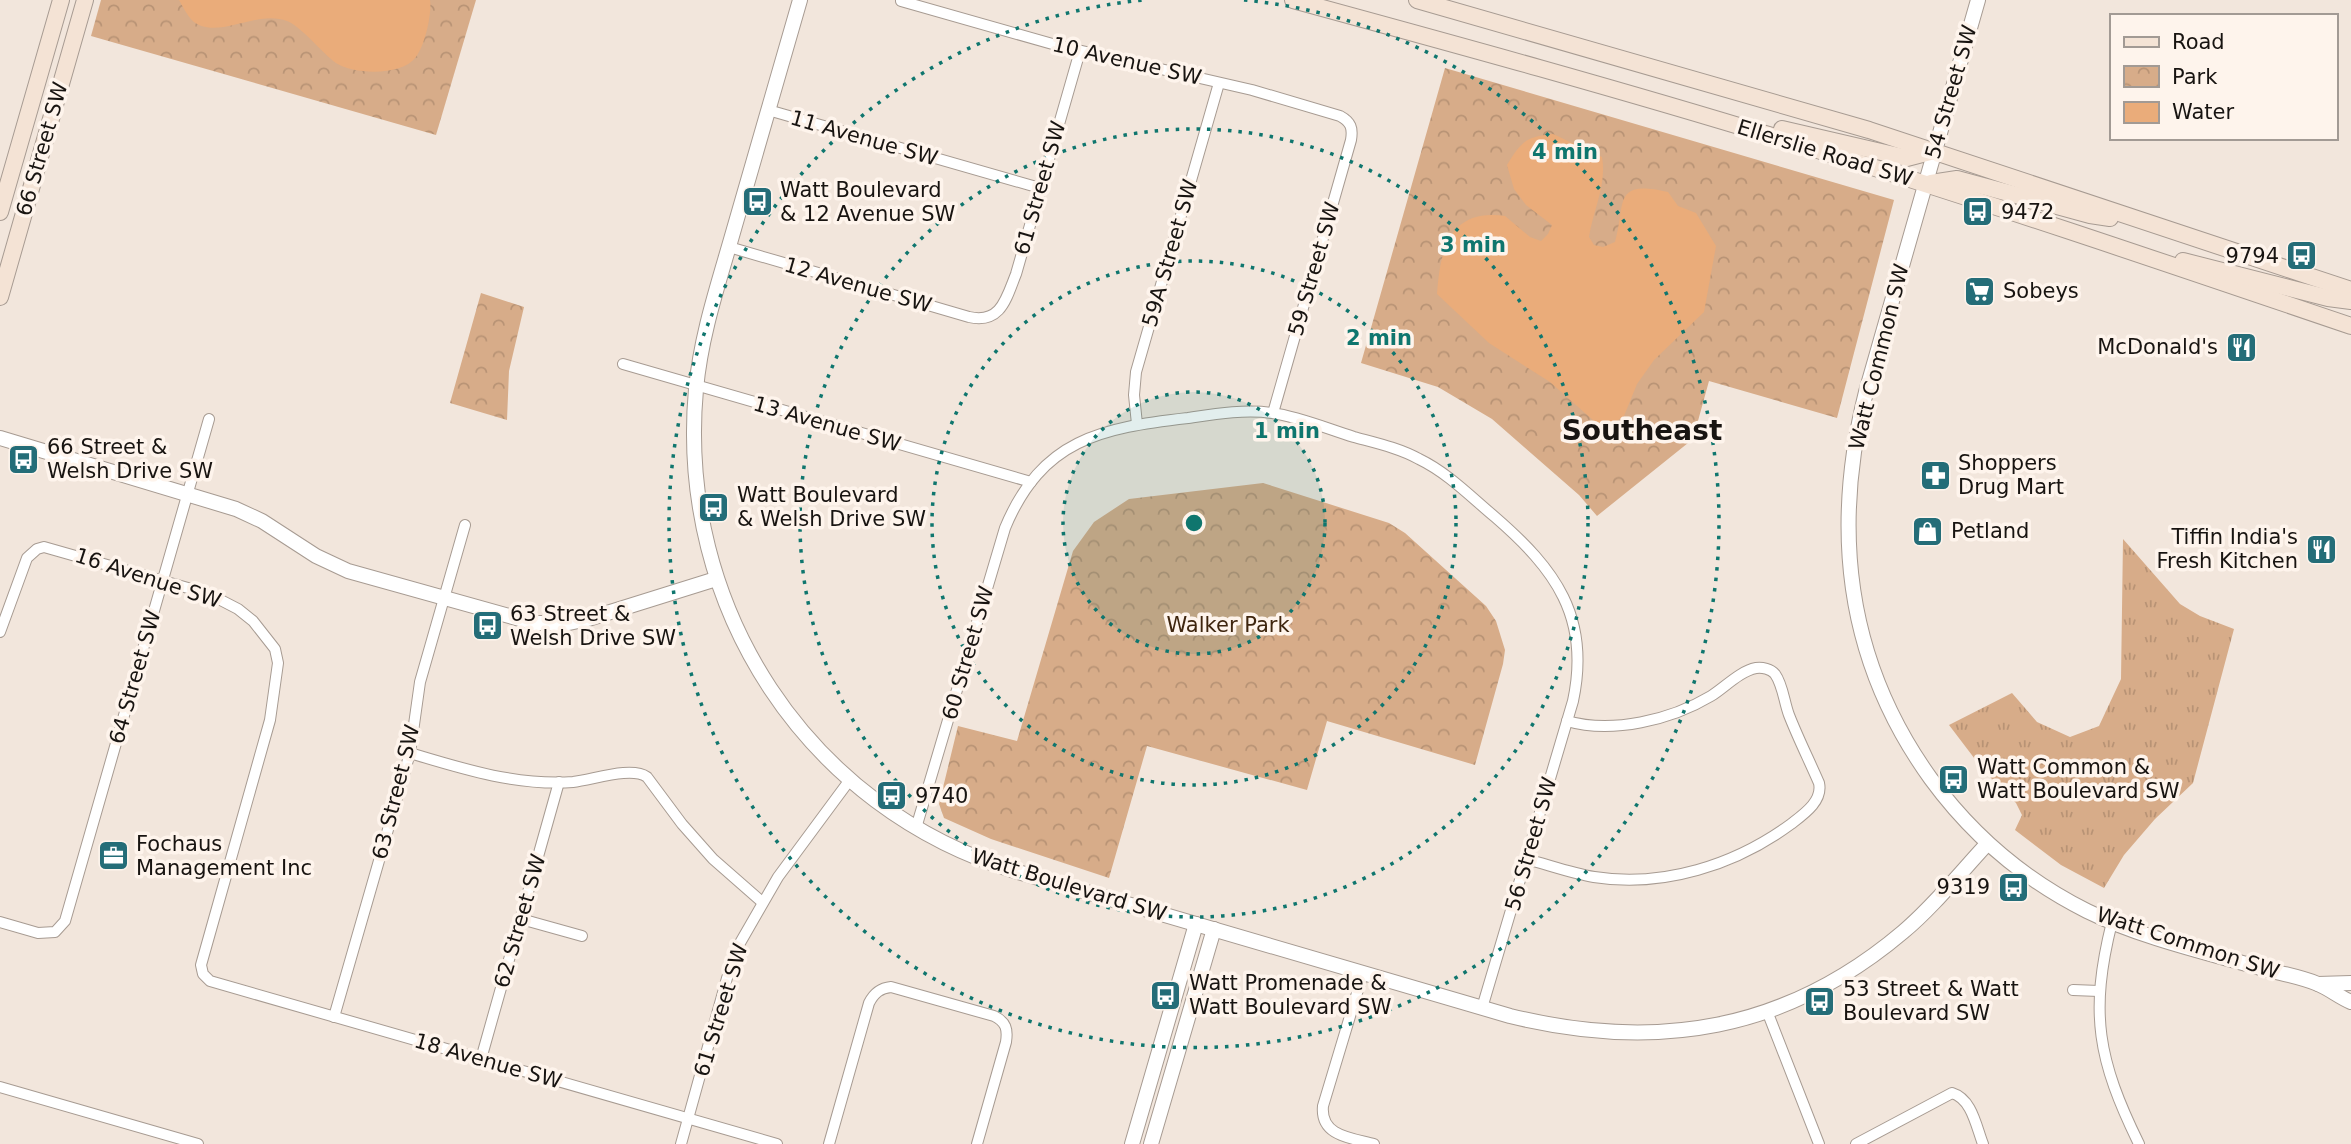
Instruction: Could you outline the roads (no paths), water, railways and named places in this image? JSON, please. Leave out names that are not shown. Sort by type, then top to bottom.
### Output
[{"type":"main road","name":"66 Street SW","points":[[0,212],[61,0]]},
{"type":"main road","name":"66 Street SW","points":[[0,297],[85,0]]},
{"type":"main road","name":"Ellerslie Road SW","points":[[1293,0],[1490,54],[1925,184],[2343,323]]},
{"type":"main road","name":"Ellerslie Road SW","points":[[1418,0],[1869,130],[2351,290]]},
{"type":"main road","points":[[1720,121],[1777,128],[1907,158],[1934,151]]},
{"type":"main road","points":[[1925,184],[1957,179],[2090,215],[2144,222]]},
{"type":"main road","points":[[2132,253],[2200,264],[2328,298],[2351,301]]},
{"type":"main road","points":[[2343,323],[2351,313]]},
{"type":"street","name":"Watt Boulevard SW","points":[[800,0],[707,326],[696,386],[695,465],[706,541],[716,579],[735,626],[755,664],[780,705],[819,751],[849,781],[888,810],[957,849],[999,866],[1539,1023],[1571,1029],[1636,1034],[1700,1028],[1767,1011],[1819,989],[1864,963],[1922,915],[1987,844]]},
{"type":"street","name":"54 Street SW","points":[[1925,184],[1978,0]]},
{"type":"street","name":"10 Avenue SW","points":[[901,1],[1080,51],[1219,83],[1340,116],[1351,124]]},
{"type":"street","name":"61 Street SW","points":[[988,318],[997,313],[1013,281],[1080,51]]},
{"type":"street","name":"59A Street SW","points":[[1136,424],[1136,372],[1219,83]]},
{"type":"street","name":"11 Avenue SW","points":[[768,110],[1040,188]]},
{"type":"street","name":"59 Street SW","points":[[1273,413],[1351,140],[1351,124]]},
{"type":"street","name":"Watt Common SW","points":[[1925,184],[1859,420],[1848,513],[1853,597],[1865,650],[1896,725],[1944,796],[1987,844],[2056,894],[2112,922],[2319,985],[2351,1002]]},
{"type":"street","name":"12 Avenue SW","points":[[729,247],[969,317],[988,318]]},
{"type":"street","name":"13 Avenue SW","points":[[623,364],[1031,482]]},
{"type":"street","points":[[1031,482],[1055,459],[1083,440],[1112,429],[1228,412],[1273,413]]},
{"type":"street","name":"56 Street SW","points":[[1273,413],[1397,449],[1419,458],[1451,480],[1520,539],[1549,571],[1567,607],[1577,649],[1577,680],[1482,1007]]},
{"type":"street","name":"64 Street SW","points":[[0,922],[38,933],[55,932],[67,916],[209,419]]},
{"type":"street","points":[[0,438],[188,493],[249,514],[331,564],[534,623],[569,623],[716,579]]},
{"type":"street","name":"60 Street SW","points":[[916,828],[1005,528],[1019,498],[1031,482]]},
{"type":"street","name":"63 Street SW","points":[[334,1017],[410,753],[420,682],[465,525]]},
{"type":"street","name":"16 Avenue SW","points":[[0,632],[24,562],[37,549],[48,547],[198,589],[238,609],[264,632],[278,656],[268,727],[202,960],[203,974]]},
{"type":"street","points":[[1527,859],[1596,877],[1650,878],[1689,873],[1730,859],[1765,842],[1812,807],[1820,792],[1819,783],[1789,715],[1777,678],[1773,671],[1765,668],[1751,669],[1708,698],[1659,718],[1591,726],[1567,721]]},
{"type":"street","points":[[410,753],[499,777],[559,782],[632,772],[644,774],[713,859],[762,902]]},
{"type":"street","name":"61 Street SW","points":[[681,1144],[733,961],[762,902],[849,781]]},
{"type":"street","name":"62 Street SW","points":[[481,1059],[559,782]]},
{"type":"street","points":[[522,919],[582,936]]},
{"type":"street","points":[[2112,922],[2099,990],[2100,1030],[2108,1071],[2139,1144]]},
{"type":"street","points":[[1132,1144],[1196,924]]},
{"type":"street","points":[[1151,1144],[1214,929]]},
{"type":"street","points":[[1363,973],[1323,1106],[1325,1123],[1337,1133],[1374,1144]]},
{"type":"street","name":"18 Avenue SW","points":[[203,974],[215,983],[777,1144]]},
{"type":"street","name":"Watt Common SW","points":[[2319,985],[2351,983]]},
{"type":"street","points":[[828,1144],[869,1003],[875,993],[884,988],[898,988],[994,1016],[1003,1022],[1006,1042],[977,1144]]},
{"type":"street","points":[[2073,990],[2099,990]]},
{"type":"street","points":[[1767,1011],[1819,1144]]},
{"type":"street","points":[[0,1087],[198,1144]]},
{"type":"street","points":[[1856,1144],[1952,1093],[1967,1102],[1983,1144]]},
{"type":"water","points":[[179,0],[430,0],[430,6],[425,37],[416,57],[400,68],[378,72],[355,70],[336,63],[287,21],[275,18],[215,28],[204,27],[192,20]]},
{"type":"water","points":[[1553,134],[1602,157],[1603,178],[1589,237],[1594,245],[1603,247],[1615,242],[1625,197],[1638,189],[1650,189],[1668,192],[1678,206],[1696,213],[1716,246],[1704,312],[1654,360],[1637,384],[1624,416],[1611,425],[1594,421],[1550,382],[1489,343],[1437,294],[1445,247],[1460,225],[1472,218],[1486,215],[1505,216],[1530,237],[1541,241],[1548,234],[1552,225],[1526,205],[1514,189],[1507,165],[1525,142]]},
{"type":"place","name":"Watt Boulevard & 12 Avenue SW","points":[[757,202]]},
{"type":"place","name":"9472","points":[[1978,212]]},
{"type":"place","name":"9794","points":[[2302,256]]},
{"type":"place","name":"Sobeys","points":[[1980,291]]},
{"type":"place","name":"McDonald's","points":[[2241,347]]},
{"type":"place","name":"66 Street & Welsh Drive SW","points":[[24,459]]},
{"type":"place","name":"Shoppers Drug Mart","points":[[1935,475]]},
{"type":"place","name":"Watt Boulevard & Welsh Drive SW","points":[[714,507]]},
{"type":"place","name":"Petland","points":[[1928,531]]},
{"type":"place","name":"Tiffin India's Fresh Kitchen","points":[[2321,549]]},
{"type":"place","name":"63 Street & Welsh Drive SW","points":[[487,626]]},
{"type":"place","name":"Watt Common & Watt Boulevard SW","points":[[1954,779]]},
{"type":"place","name":"9740","points":[[892,796]]},
{"type":"place","name":"Fochaus Management Inc","points":[[113,856]]},
{"type":"place","name":"9319","points":[[2013,887]]},
{"type":"place","name":"Watt Promenade & Watt Boulevard SW","points":[[1166,995]]},
{"type":"place","name":"53 Street & Watt Boulevard SW","points":[[1820,1001]]},
{"type":"district","name":"Southeast","points":[[1642,430]]},
{"type":"park label","name":"Walker Park","points":[[1228,625]]}]
